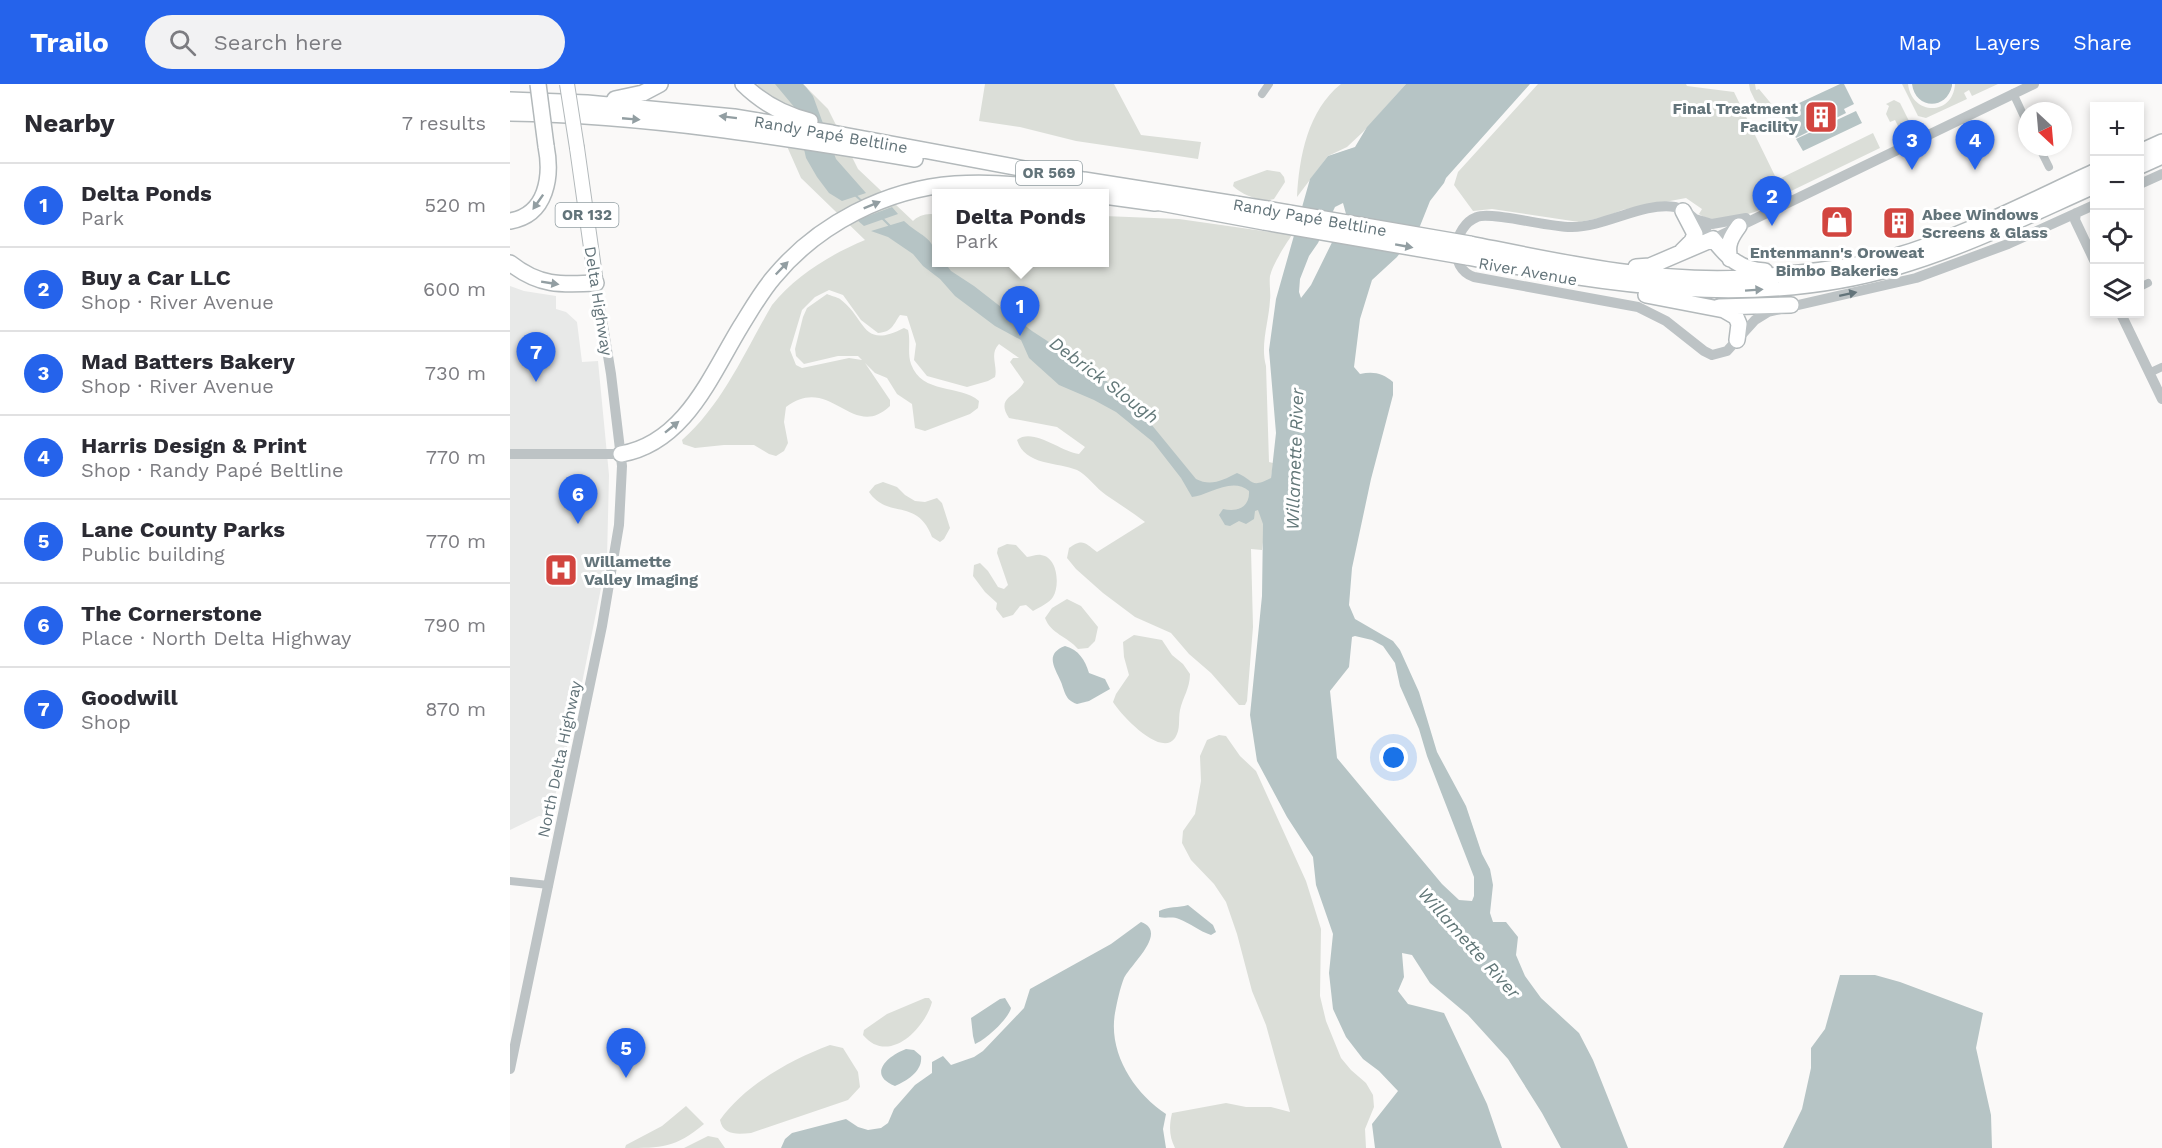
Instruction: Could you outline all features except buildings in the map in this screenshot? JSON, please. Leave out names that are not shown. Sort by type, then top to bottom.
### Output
[{"type":"highway","points":[[510,221],[530,213],[544,195],[549,169],[538,84]]},
{"type":"highway","name":"Delta Highway","points":[[567,84],[596,283]]},
{"type":"highway","name":"Delta Highway","points":[[573,84],[577,148]]},
{"type":"highway","points":[[587,103],[635,95],[660,84]]},
{"type":"highway","points":[[743,84],[764,103],[832,134]]},
{"type":"highway","name":"Randy Papé Beltline","points":[[510,100],[587,103],[681,111],[787,132]]},
{"type":"highway","name":"Randy Papé Beltline","points":[[510,113],[599,117],[832,134],[1469,251],[1587,280],[1679,289],[1750,291],[1842,280],[1896,267],[1946,250],[2090,188]]},
{"type":"highway","points":[[510,124],[599,117]]},
{"type":"highway","name":"Randy Papé Beltline","points":[[832,134],[1100,189]]},
{"type":"highway","points":[[2144,150],[2162,142]]},
{"type":"highway","points":[[2144,164],[2162,156]]},
{"type":"highway","name":"Randy Papé Beltline","points":[[1469,251],[1509,252],[1551,261],[1663,276],[1744,278],[1840,268],[1893,257],[1950,236],[2090,174]]},
{"type":"highway","points":[[621,454],[645,447],[682,420],[701,396],[741,326],[773,277],[805,246],[845,217],[899,195],[940,186],[968,183],[1045,189]]},
{"type":"highway","name":"Randy Papé Beltline","points":[[1109,191],[1198,209],[1265,215]]},
{"type":"highway","points":[[1109,197],[1198,209]]},
{"type":"highway","points":[[1679,255],[1692,241],[1695,234],[1689,215]]},
{"type":"highway","points":[[1731,259],[1728,250],[1729,242],[1739,226]]},
{"type":"highway","points":[[1509,252],[1641,268],[1679,255],[1713,239],[1738,265],[1753,271],[1798,273]]},
{"type":"highway","points":[[510,263],[528,276],[542,282],[596,283]]},
{"type":"highway","points":[[1587,280],[1627,291],[1724,310],[1736,317],[1739,324],[1737,340]]},
{"type":"highway","points":[[1707,307],[1791,305]]},
{"type":"street","points":[[1262,94],[1269,84]]},
{"type":"street","points":[[1689,215],[1713,239],[2034,84]]},
{"type":"street","points":[[2013,93],[2018,104]]},
{"type":"street","points":[[2044,156],[2049,167]]},
{"type":"street","points":[[2144,182],[2162,174]]},
{"type":"street","name":"River Avenue","points":[[1761,215],[1712,224],[1674,207],[1660,207],[1574,228],[1553,227],[1482,215],[1471,220],[1462,229],[1459,236],[1457,261],[1462,272],[1474,277],[1638,307],[1666,321],[1704,351],[1712,354],[1727,351],[1759,317],[1768,312],[1916,278],[2008,244],[2090,207]]},
{"type":"street","points":[[2076,213],[2074,218],[2090,252]]},
{"type":"street","name":"Delta Highway","points":[[596,283],[621,454]]},
{"type":"street","points":[[2123,318],[2162,399]]},
{"type":"street","points":[[2149,373],[2162,367]]},
{"type":"street","points":[[510,454],[621,454]]},
{"type":"street","name":"North Delta Highway","points":[[510,1069],[614,564],[621,495],[621,454]]},
{"type":"street","points":[[510,881],[549,885]]},
{"type":"shaded area","points":[[757,84],[803,84],[828,109],[858,169],[913,221],[923,215],[932,214],[932,267],[1109,267],[1109,216],[1179,219],[1292,235],[1276,260],[1270,276],[1264,358],[1269,462],[1273,463],[1262,550],[1251,549],[1253,627],[1245,705],[1239,705],[1171,633],[1135,617],[1103,593],[1067,558],[1069,548],[1078,543],[1087,544],[1097,552],[1145,522],[1077,470],[1034,459],[1021,448],[1017,440],[1031,436],[1079,454],[1085,447],[1057,427],[1009,418],[1004,406],[1006,401],[1024,382],[1010,362],[1013,358],[1019,358],[999,344],[994,356],[995,377],[988,381],[967,387],[927,376],[914,360],[916,344],[907,316],[900,315],[889,330],[878,333],[861,320],[843,295],[829,290],[815,297],[802,310],[790,350],[796,365],[802,368],[849,358],[862,360],[858,356],[838,356],[804,364],[796,356],[795,349],[807,308],[827,294],[840,299],[849,307],[872,334],[880,336],[904,328],[908,330],[910,360],[916,374],[932,385],[971,396],[979,401],[978,408],[970,414],[925,431],[915,428],[912,404],[897,394],[887,378],[875,373],[865,363],[890,400],[890,406],[876,415],[864,417],[829,401],[816,398],[802,399],[786,407],[784,422],[788,443],[784,451],[776,456],[754,445],[695,448],[683,444],[682,440],[697,426],[721,394],[772,305],[781,294],[814,267],[865,240],[801,178],[763,92]]},
{"type":"shaded area","points":[[985,84],[1114,84],[1141,135],[1201,142],[1198,159],[1076,141],[1020,127],[979,121]]},
{"type":"shaded area","points":[[1341,84],[1406,84],[1347,147],[1328,156],[1297,197],[1300,166],[1307,135],[1320,107]]},
{"type":"shaded area","points":[[1538,84],[1686,84],[1687,86],[1734,92],[1777,180],[1873,133],[1880,148],[1789,192],[1786,199],[1755,212],[1730,218],[1708,218],[1699,214],[1702,209],[1686,198],[1622,210],[1605,217],[1579,222],[1492,209],[1473,211],[1454,185],[1458,172]]},
{"type":"shaded area","points":[[1749,84],[1755,84],[1756,90],[1759,89],[1774,107],[1764,115],[1761,113]]},
{"type":"shaded area","points":[[1902,84],[1908,84],[1917,102],[1932,108],[1947,102],[1953,94],[1955,84],[1998,84],[1972,96],[1969,90],[1964,93],[1967,99],[1926,118],[1918,116]]},
{"type":"shaded area","points":[[1894,100],[1900,103],[1912,127],[1901,132],[1895,120],[1890,122],[1886,114],[1889,106],[1886,104]]},
{"type":"shaded area","points":[[1267,170],[1280,172],[1284,177],[1285,182],[1274,199],[1264,200],[1252,197],[1233,186],[1234,182]]},
{"type":"shaded area","points":[[510,286],[524,291],[556,296],[556,309],[566,312],[577,322],[582,362],[598,361],[609,475],[607,558],[580,693],[550,817],[539,816],[510,830]]},
{"type":"shaded area","points":[[883,482],[897,487],[915,501],[925,502],[937,498],[942,503],[950,528],[944,539],[940,542],[932,537],[926,525],[918,517],[877,500],[869,492],[875,485]]},
{"type":"shaded area","points":[[1007,544],[1016,545],[1027,557],[1039,555],[1047,557],[1054,566],[1057,579],[1053,597],[1044,605],[1033,611],[1026,605],[1020,606],[1013,615],[1003,618],[996,609],[997,603],[973,576],[974,565],[980,563],[998,587],[1004,589],[1008,585],[997,553],[998,548]]},
{"type":"shaded area","points":[[1067,599],[1081,606],[1098,627],[1095,641],[1088,648],[1078,649],[1051,628],[1045,618],[1052,608]]},
{"type":"shaded area","points":[[1134,635],[1162,640],[1172,655],[1190,674],[1180,710],[1178,731],[1169,743],[1151,739],[1132,724],[1113,702],[1129,675],[1123,642]]},
{"type":"shaded area","points":[[1219,735],[1226,736],[1240,756],[1256,771],[1306,881],[1321,929],[1320,996],[1326,1021],[1341,1058],[1366,1083],[1373,1095],[1374,1107],[1365,1129],[1366,1148],[1175,1148],[1173,1144],[1170,1131],[1172,1113],[1226,1103],[1246,1107],[1271,1107],[1290,1112],[1266,1025],[1252,991],[1226,902],[1214,884],[1191,860],[1182,843],[1183,831],[1195,814],[1201,781],[1200,756],[1207,740]]},
{"type":"shaded area","points":[[929,998],[932,1002],[928,1012],[914,1032],[905,1040],[884,1047],[873,1044],[863,1035],[864,1030],[887,1014]]},
{"type":"shaded area","points":[[830,1045],[843,1048],[858,1072],[860,1087],[848,1100],[751,1133],[732,1133],[724,1129],[720,1120],[730,1107],[755,1085],[799,1058]]},
{"type":"shaded area","points":[[686,1106],[704,1124],[694,1132],[668,1145],[625,1148],[626,1145],[662,1126]]},
{"type":"shaded area","points":[[708,1136],[718,1138],[725,1148],[684,1148]]},
{"type":"water","points":[[775,84],[803,84],[806,87],[813,96],[836,159],[866,193],[842,201],[829,193],[806,158],[795,108]]},
{"type":"water","name":"Willamette River","points":[[1406,84],[1530,84],[1446,178],[1430,201],[1420,226],[1397,257],[1372,280],[1360,319],[1354,367],[1360,374],[1378,374],[1389,379],[1393,382],[1393,395],[1371,479],[1352,568],[1349,605],[1355,619],[1393,641],[1400,650],[1419,692],[1437,752],[1466,806],[1482,854],[1490,869],[1493,885],[1490,913],[1493,922],[1506,922],[1518,937],[1516,955],[1525,976],[1541,998],[1579,1033],[1593,1060],[1628,1148],[1561,1148],[1508,1059],[1468,1015],[1430,983],[1412,955],[1402,953],[1404,977],[1398,991],[1408,1004],[1444,1013],[1487,1104],[1502,1148],[1375,1148],[1372,1124],[1398,1091],[1379,1071],[1363,1059],[1346,1037],[1333,1009],[1329,973],[1333,934],[1316,885],[1313,857],[1287,817],[1257,761],[1250,715],[1262,596],[1263,524],[1258,510],[1255,511],[1254,519],[1246,524],[1239,521],[1230,526],[1225,525],[1219,515],[1223,509],[1242,508],[1249,497],[1249,491],[1235,485],[1192,497],[1181,478],[1153,442],[1116,412],[1059,385],[1029,358],[1021,340],[995,326],[955,296],[913,254],[888,237],[871,231],[904,221],[922,234],[932,245],[932,267],[948,267],[1032,331],[1098,374],[1142,413],[1196,479],[1212,482],[1237,473],[1259,483],[1271,478],[1276,433],[1269,350],[1276,299],[1310,179],[1328,156],[1355,147],[1367,127]],"holes":[[[1343,203],[1346,214],[1311,285],[1301,298],[1300,279],[1309,256],[1318,243],[1335,207]],[[1352,637],[1372,640],[1383,646],[1395,663],[1400,686],[1419,729],[1427,756],[1474,877],[1472,901],[1459,900],[1442,884],[1337,758],[1330,691],[1349,667]]]},
{"type":"water","points":[[1844,84],[1854,104],[1844,109],[1846,113],[1796,138],[1782,111]]},
{"type":"water","points":[[1912,84],[1952,84],[1952,86],[1944,100],[1931,104],[1919,98]]},
{"type":"water","points":[[1856,111],[1862,123],[1803,151],[1796,139]]},
{"type":"water","points":[[892,207],[898,214],[864,226],[857,220]]},
{"type":"water","points":[[1065,646],[1078,653],[1089,673],[1105,679],[1110,689],[1089,701],[1077,704],[1070,700],[1053,662],[1055,653]]},
{"type":"water","points":[[1188,905],[1213,925],[1216,932],[1211,935],[1179,919],[1159,917],[1159,911],[1163,909]]},
{"type":"water","points":[[1141,922],[1149,927],[1150,941],[1124,978],[1115,1013],[1114,1028],[1116,1043],[1126,1071],[1144,1095],[1166,1114],[1163,1129],[1166,1148],[781,1148],[785,1139],[792,1133],[846,1119],[868,1130],[881,1128],[888,1123],[894,1109],[915,1085],[932,1073],[932,1062],[943,1056],[951,1065],[974,1057],[983,1051],[1024,1008],[1030,989],[1111,944]]},
{"type":"water","points":[[1840,975],[1875,975],[1983,1013],[1976,1048],[1991,1115],[1992,1148],[1783,1148],[1802,1109],[1811,1068],[1811,1048],[1825,1029]]},
{"type":"water","points":[[1005,998],[1011,1008],[1006,1017],[991,1033],[975,1044],[971,1018]]},
{"type":"water","points":[[906,1049],[914,1050],[921,1056],[921,1061],[913,1075],[895,1086],[882,1077],[881,1071],[892,1056]]},
{"type":"waterway","name":"Debrick Slough","points":[[855,195],[864,203]]},
{"type":"waterway","name":"Debrick Slough","points":[[882,218],[891,227]]},
{"type":"place","name":"Final Treatment Facility","points":[[1821,117]]},
{"type":"place","name":"Mad Batters Bakery","points":[[1912,170]]},
{"type":"place","name":"Harris Design & Print","points":[[1975,170]]},
{"type":"place","name":"Entenmann's Oroweat Bimbo Bakeries","points":[[1837,222]]},
{"type":"place","name":"Abee Windows Screens & Glass","points":[[1899,223]]},
{"type":"place","name":"Buy a Car LLC","points":[[1772,226]]},
{"type":"place","name":"Delta Ponds","points":[[1020,336]]},
{"type":"place","name":"Goodwill","points":[[536,382]]},
{"type":"place","name":"The Cornerstone","points":[[578,524]]},
{"type":"place","name":"Willamette Valley Imaging","points":[[561,570]]},
{"type":"place","name":"Lane County Parks","points":[[626,1078]]}]
